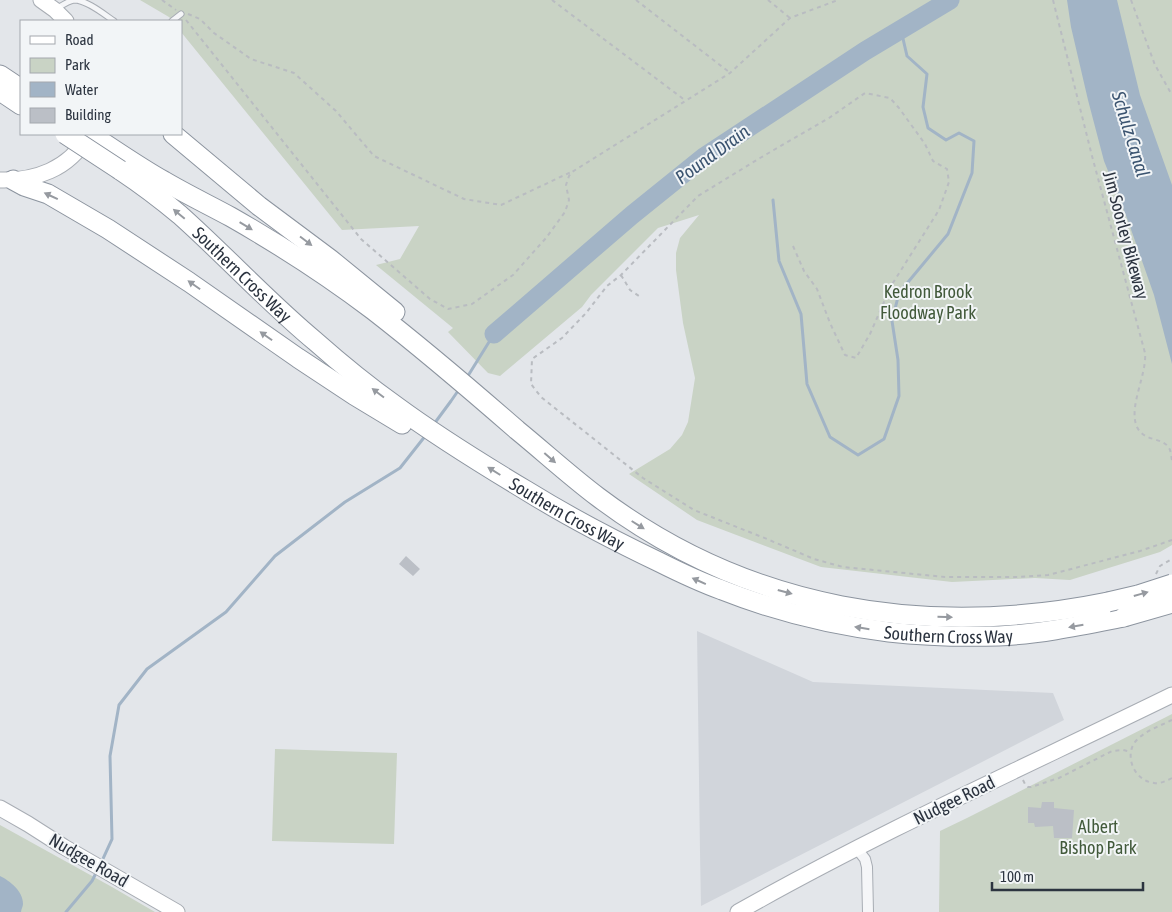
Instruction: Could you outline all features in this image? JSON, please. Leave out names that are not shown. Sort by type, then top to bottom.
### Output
[{"type":"highway","points":[[0,75],[20,88]]},
{"type":"highway","points":[[0,91],[20,104]]},
{"type":"highway","name":"Southern Cross Way","points":[[67,135],[124,164],[162,180],[231,217],[326,277],[445,365],[473,392],[577,481],[613,508],[644,529],[720,569],[779,590],[828,603],[897,614],[942,618],[1018,616],[1054,612],[1108,602],[1172,584]]},
{"type":"highway","name":"Southern Cross Way","points":[[91,135],[313,340],[415,426],[612,540],[721,590],[808,617],[856,627],[926,635],[999,636],[1058,629],[1124,617],[1172,602]]},
{"type":"highway","points":[[174,135],[259,206],[330,259],[375,296],[445,365]]},
{"type":"highway","points":[[6,180],[48,194],[108,229],[354,395],[415,426]]},
{"type":"main road","points":[[41,0],[65,20]]},
{"type":"main road","points":[[6,180],[40,176],[53,170],[76,152],[89,135]]},
{"type":"main road","name":"Nudgee Road","points":[[738,912],[857,849],[1017,769],[1172,695]]},
{"type":"main road","name":"Nudgee Road","points":[[0,808],[177,912]]},
{"type":"street","points":[[857,849],[866,862],[868,874],[868,912]]},
{"type":"lane","points":[[54,10],[68,2],[78,0],[92,6],[113,20]]},
{"type":"lane","points":[[173,20],[181,14]]},
{"type":"path","points":[[162,0],[181,14],[361,239],[430,299],[448,309],[472,304],[513,275],[546,238],[565,212],[569,200],[566,184],[572,172]]},
{"type":"path","points":[[552,0],[686,101]]},
{"type":"path","points":[[636,0],[730,73]]},
{"type":"path","points":[[768,0],[790,18]]},
{"type":"path","points":[[181,14],[196,16],[214,33],[251,59],[294,73],[336,111],[374,156],[464,199],[501,204],[572,172],[730,73],[790,18],[838,0]]},
{"type":"path","name":"Jim Soorley Bikeway","points":[[1053,0],[1092,156],[1145,353],[1144,368],[1135,412],[1136,425],[1145,436],[1166,445],[1172,460]]},
{"type":"path","points":[[1130,0],[1155,65],[1172,95]]},
{"type":"path","points":[[793,246],[804,271],[817,289],[845,355],[856,358],[870,334],[891,286],[939,210],[949,182],[947,169],[933,161],[925,144],[890,98],[865,93],[829,118],[698,196],[621,275],[607,286],[586,313],[562,338],[532,358],[531,384],[541,397],[643,478],[694,510],[814,559],[843,567],[945,577],[1048,575],[1140,551],[1172,540]]},
{"type":"path","points":[[621,275],[630,290],[642,298]]},
{"type":"path","points":[[1172,720],[1139,738],[1131,752],[1132,767],[1142,779],[1156,783],[1165,782],[1172,778]]},
{"type":"path","points":[[1024,782],[1028,787],[1039,785],[1060,778],[1112,751],[1122,750],[1131,752]]},
{"type":"shaded area","points":[[697,631],[813,682],[1053,693],[1064,720],[701,906]]},
{"type":"green space","name":"Kedron Brook Floodway Park","points":[[140,0],[1172,0],[1172,545],[1160,552],[1070,580],[1035,578],[952,582],[821,567],[697,520],[629,474],[670,449],[682,435],[688,422],[695,378],[683,323],[676,270],[676,253],[680,238],[699,215],[658,228],[591,295],[582,307],[500,376],[488,373],[448,332],[453,328],[376,265],[400,259],[419,226],[342,230],[182,33],[182,20],[172,20]]},
{"type":"green space","name":"Albert Bishop Park","points":[[1172,714],[1172,912],[939,912],[940,831]]},
{"type":"green space","points":[[275,749],[397,753],[394,844],[272,841]]},
{"type":"green space","points":[[0,825],[112,887],[155,912],[0,912]]},
{"type":"water","name":"Schulz Canal","points":[[1067,0],[1117,0],[1140,95],[1172,185],[1172,364],[1154,295],[1127,218],[1104,161],[1071,27]]},
{"type":"water","points":[[0,876],[12,884],[21,895],[23,904],[21,912],[0,912]]},
{"type":"building","points":[[406,556],[420,569],[413,576],[399,564]]},
{"type":"building","points":[[1042,802],[1054,802],[1054,808],[1074,810],[1072,838],[1054,838],[1053,826],[1035,827],[1034,823],[1028,823],[1028,807],[1041,808]]},
{"type":"waterway","name":"Pound Drain","points":[[494,334],[632,215],[704,157],[865,51],[950,0]]},
{"type":"waterway","points":[[773,200],[779,261],[801,314],[807,384],[830,437],[858,455],[884,439],[899,396],[898,360],[892,321],[899,293],[948,234],[972,173],[974,141],[959,133],[946,140],[928,128],[923,107],[927,74],[907,56],[901,30]]},
{"type":"waterway","points":[[466,379],[494,334]]},
{"type":"waterway","points":[[434,424],[460,388]]},
{"type":"waterway","points":[[101,863],[112,839],[110,756],[119,705],[147,669],[226,612],[275,556],[345,502],[400,468],[426,435]]},
{"type":"waterway","points":[[66,912],[92,881],[97,871]]}]
